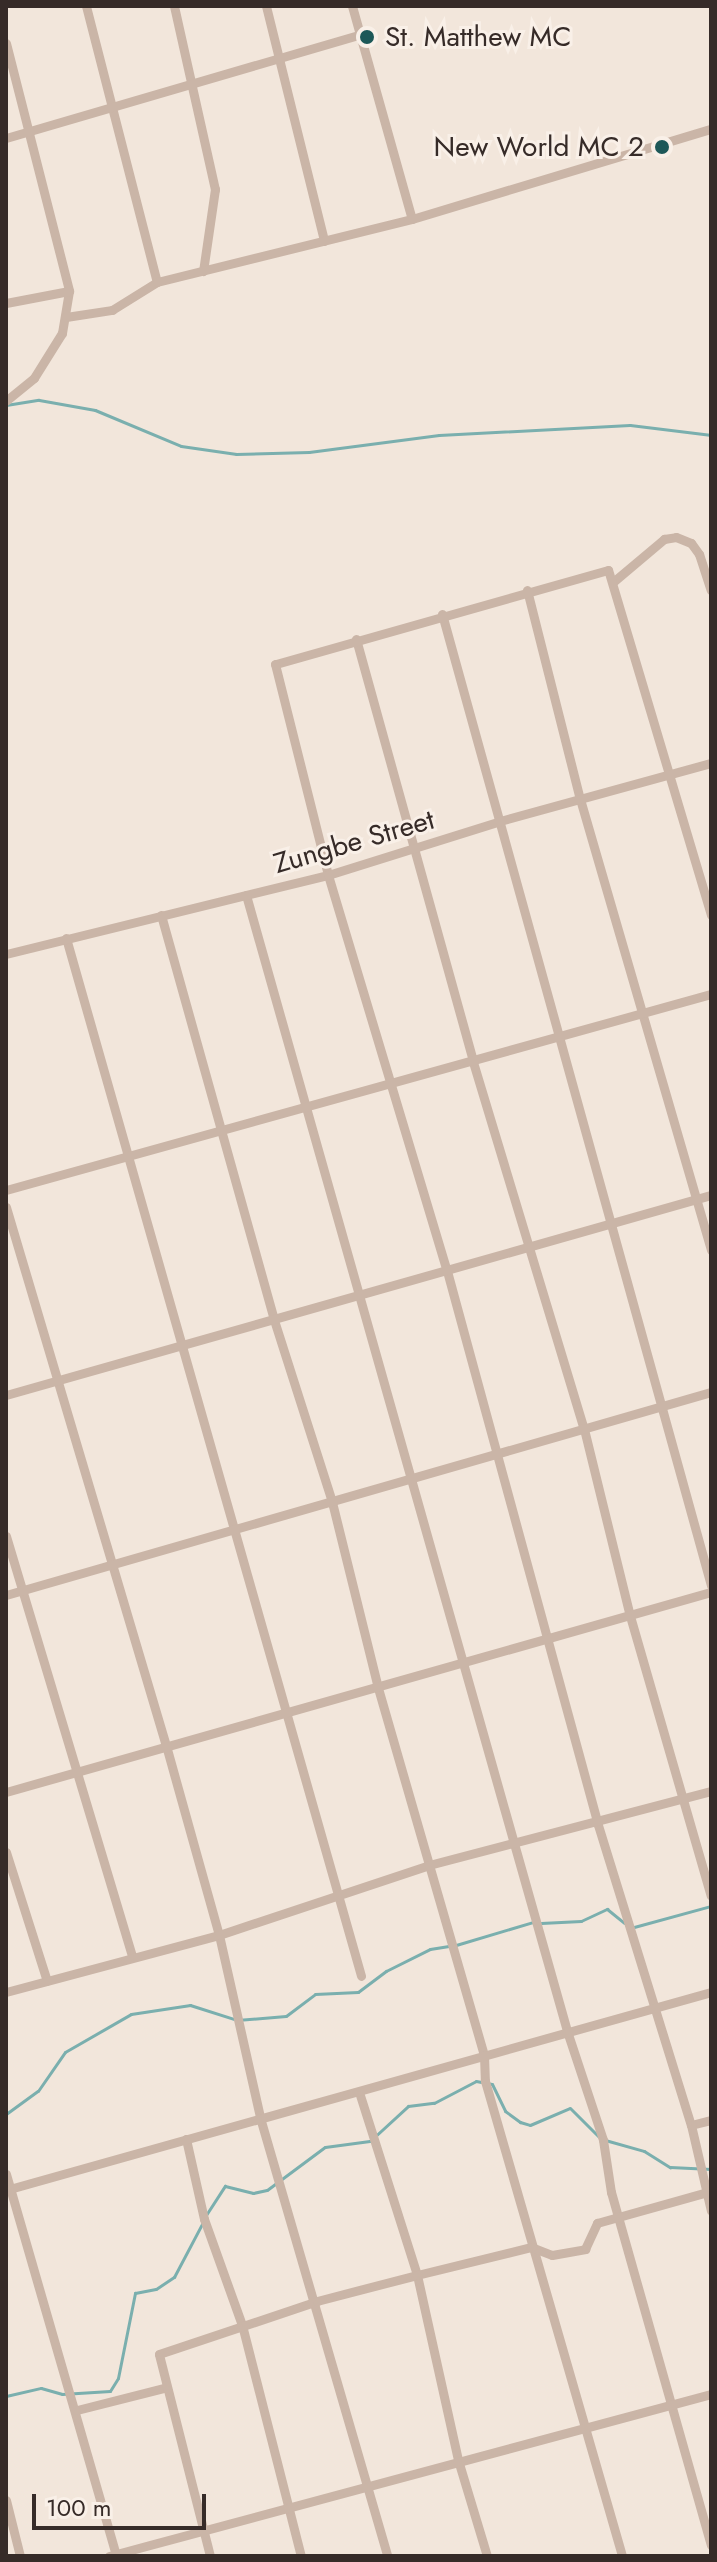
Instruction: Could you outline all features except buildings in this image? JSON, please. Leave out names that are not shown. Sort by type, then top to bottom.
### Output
[{"type":"street","points":[[86,6],[157,282]]},
{"type":"street","points":[[174,6],[196,83],[215,189],[203,271]]},
{"type":"street","points":[[266,6],[324,241]]},
{"type":"street","points":[[352,6],[412,219]]},
{"type":"street","points":[[6,138],[359,35]]},
{"type":"street","points":[[6,43],[69,291],[66,317],[34,378],[6,401]]},
{"type":"street","points":[[66,317],[112,310],[157,282],[412,219],[711,129]]},
{"type":"street","points":[[6,303],[69,291]]},
{"type":"street","points":[[613,582],[664,539],[676,537],[691,543],[699,554],[711,590]]},
{"type":"street","points":[[711,915],[613,582],[605,569],[280,658],[274,670],[328,875],[447,1271],[598,1825],[651,2008],[691,2125],[711,2211]]},
{"type":"street","points":[[527,590],[580,799],[711,1250]]},
{"type":"street","points":[[442,614],[664,1405],[711,1585]]},
{"type":"street","points":[[356,639],[417,849],[473,1062],[584,1429],[630,1616],[711,1896]]},
{"type":"street","name":"Zungbe Street","points":[[6,954],[328,875],[500,821],[711,763]]},
{"type":"street","points":[[246,895],[363,1296],[462,1665],[567,2031],[603,2140],[618,2217],[669,2407],[711,2545]]},
{"type":"street","points":[[161,915],[274,1320],[332,1502],[378,1688],[484,2055],[485,2081],[622,2556]]},
{"type":"street","points":[[66,938],[131,1157],[283,1711],[341,1892],[361,1976]]},
{"type":"street","points":[[6,1190],[223,1133],[711,994]]},
{"type":"street","points":[[6,1395],[711,1195]]},
{"type":"street","points":[[6,1207],[167,1749],[219,1935],[261,2121],[317,2301],[387,2556]]},
{"type":"street","points":[[6,1595],[711,1392]]},
{"type":"street","points":[[6,1536],[132,1956]]},
{"type":"street","points":[[6,1792],[167,1749],[283,1711],[462,1665],[711,1592]]},
{"type":"street","points":[[6,1992],[219,1935],[429,1865],[514,1841],[598,1825],[711,1791]]},
{"type":"street","points":[[6,1852],[47,1981]]},
{"type":"street","points":[[9,2189],[261,2121],[711,1992]]},
{"type":"street","points":[[359,2092],[417,2275],[458,2460],[487,2556]]},
{"type":"street","points":[[691,2125],[711,2120]]},
{"type":"street","points":[[186,2139],[204,2219],[242,2325],[301,2556]]},
{"type":"street","points":[[6,2174],[67,2389],[74,2397],[114,2555],[711,2394]]},
{"type":"street","points":[[210,2556],[164,2388],[159,2354],[317,2301],[417,2275],[531,2247],[552,2255],[585,2249],[597,2223],[708,2192]]},
{"type":"street","points":[[77,2410],[164,2388]]},
{"type":"street","points":[[6,2500],[20,2556]]},
{"type":"waterway","points":[[6,405],[39,400],[95,410],[181,446],[236,454],[309,452],[439,435],[630,425],[711,435]]},
{"type":"waterway","points":[[634,1927],[711,1906]]},
{"type":"waterway","points":[[541,1923],[581,1921],[607,1909],[624,1923]]},
{"type":"waterway","points":[[456,1945],[533,1922]]},
{"type":"waterway","points":[[6,2114],[38,2091],[65,2052],[131,2014],[190,2005],[237,2020],[286,2016],[315,1994],[358,1992],[386,1971],[430,1949],[449,1946]]},
{"type":"waterway","points":[[206,2215],[225,2186],[253,2193],[267,2190],[325,2147],[370,2141],[408,2106],[434,2103],[476,2081],[492,2084],[505,2111],[520,2122],[530,2125],[570,2108],[598,2136]]},
{"type":"waterway","points":[[605,2140],[644,2151],[670,2167],[711,2169]]},
{"type":"waterway","points":[[6,2396],[41,2388],[62,2394],[110,2391],[118,2378],[135,2293],[156,2289],[174,2277],[203,2222]]},
{"type":"place","name":"St. Matthew MC","points":[[367,37]]},
{"type":"place","name":"New World MC 2","points":[[662,147]]}]
